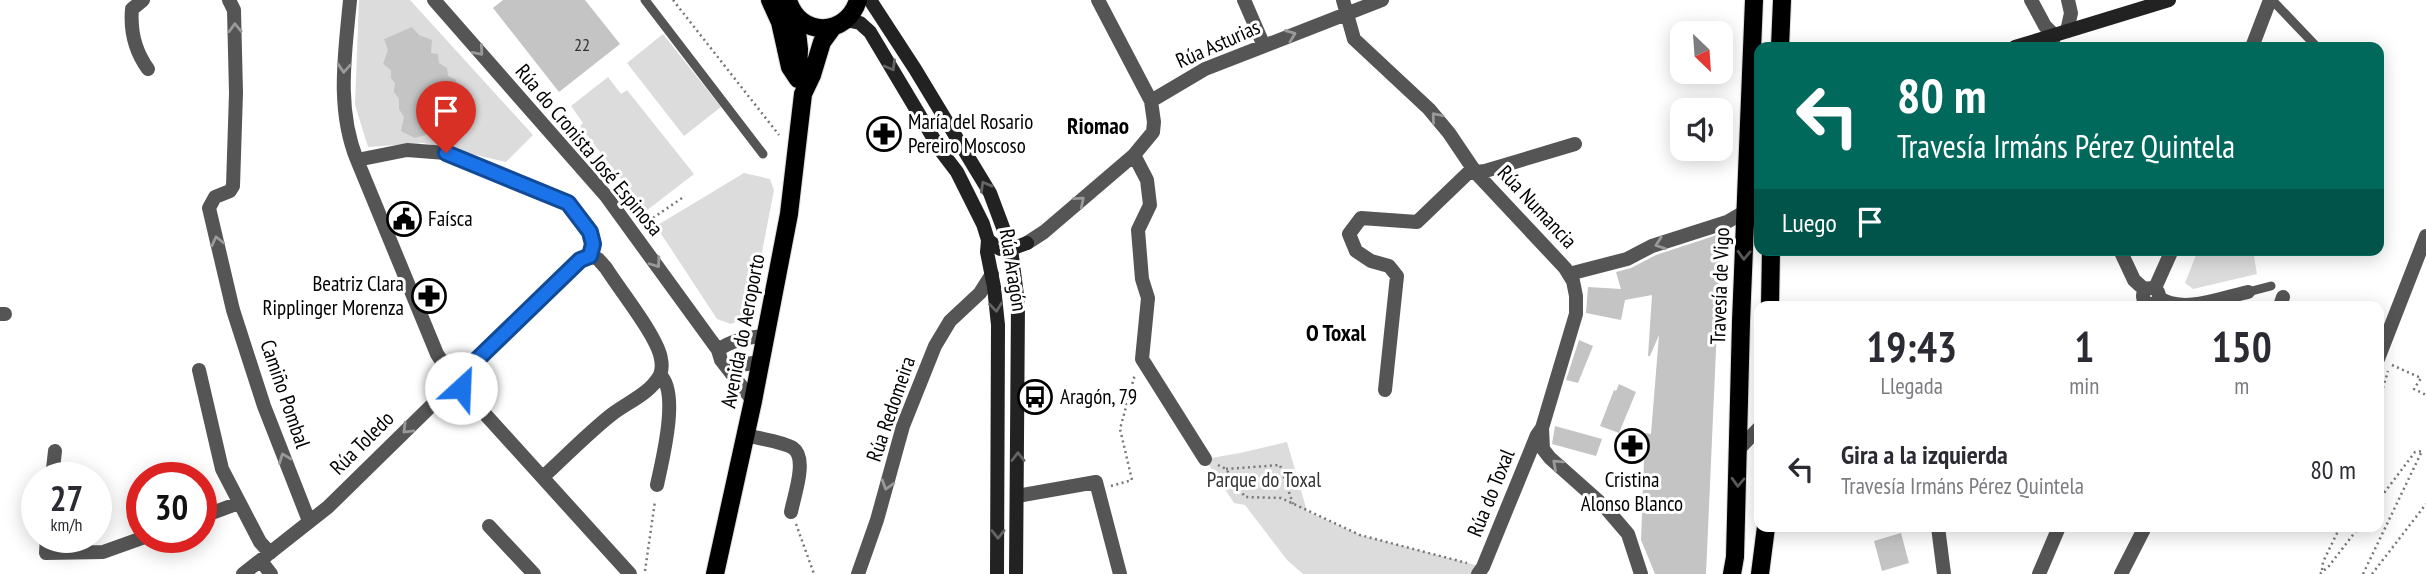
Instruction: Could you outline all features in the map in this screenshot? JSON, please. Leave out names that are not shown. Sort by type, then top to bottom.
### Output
[{"type":"main road","points":[[770,0],[780,22],[790,67],[800,87]]},
{"type":"main road","points":[[839,24],[852,15],[858,0]]},
{"type":"main road","name":"Rúa Aragón","points":[[870,0],[990,193],[1011,249],[1018,303],[1016,574]]},
{"type":"main road","name":"Travesía de Vigo","points":[[1754,0],[1755,42]]},
{"type":"main road","points":[[1780,42],[1782,0]]},
{"type":"main road","points":[[2039,42],[2169,0]]},
{"type":"main road","name":"Avenida do Aeroporto","points":[[715,574],[753,401],[789,214],[800,87],[799,49],[792,7]]},
{"type":"main road","name":"Rúa Aragón","points":[[792,7],[812,26],[860,23],[876,41],[941,151],[957,172],[983,224],[988,240],[987,252],[998,325],[997,574]]},
{"type":"main road","name":"Avenida do Aeroporto","points":[[800,87],[822,42],[839,24]]},
{"type":"main road","name":"Travesía de Vigo","points":[[1732,574],[1735,558],[1746,211],[1754,84]]},
{"type":"main road","points":[[988,240],[1000,249],[1011,249],[1027,243]]},
{"type":"main road","points":[[1770,301],[1771,256]]},
{"type":"main road","points":[[1760,574],[1765,532]]},
{"type":"street","points":[[143,0],[132,9],[131,23],[137,53],[148,69]]},
{"type":"street","name":"Camiño Pombal","points":[[229,0],[234,10],[236,93],[233,186],[230,191],[215,197],[209,208],[233,310],[264,406],[309,521]]},
{"type":"street","points":[[350,0],[343,89],[347,127],[357,160],[437,354],[455,381],[630,574]]},
{"type":"street","name":"Rúa do Cronista José Espinosa","points":[[434,0],[606,196],[718,350],[720,360],[753,401]]},
{"type":"street","points":[[1027,243],[1044,232],[1134,155],[1153,132],[1151,101],[1098,0]]},
{"type":"street","points":[[1244,0],[1264,46]]},
{"type":"street","name":"Rúa Asturias","points":[[1151,101],[1205,69],[1264,46],[1344,7],[1382,0]]},
{"type":"street","points":[[2031,0],[2045,26],[2058,38],[2071,13],[2068,0]]},
{"type":"street","points":[[2254,42],[2271,0]]},
{"type":"street","name":"Rúa Numancia","points":[[1344,7],[1354,39],[1429,109],[1476,173],[1569,274],[1576,296],[1576,314],[1542,428]]},
{"type":"street","points":[[1385,390],[1397,276],[1389,267],[1371,261],[1356,251],[1349,234],[1361,218],[1417,222],[1468,173],[1575,144]]},
{"type":"street","points":[[357,160],[407,150],[446,153],[568,203],[590,232],[593,244],[590,256],[598,259],[606,268],[659,351],[662,368],[660,375],[629,404],[611,415],[543,477]]},
{"type":"street","points":[[1134,155],[1147,180],[1150,205],[1138,229],[1142,279],[1148,298],[1142,359],[1205,459]]},
{"type":"street","points":[[1569,274],[1627,259],[1652,246],[1727,222],[1746,211]]},
{"type":"street","points":[[2384,362],[2424,241]]},
{"type":"street","name":"Rúa Toledo","points":[[243,574],[328,507],[580,260],[590,256]]},
{"type":"street","points":[[2123,256],[2134,280],[2152,297],[2169,256]]},
{"type":"street","name":"Rúa Redomeira","points":[[858,574],[903,426],[935,346],[950,321],[980,293],[992,274]]},
{"type":"street","points":[[2209,301],[2248,292]]},
{"type":"street","points":[[718,350],[747,337],[765,336]]},
{"type":"street","points":[[727,367],[760,362]]},
{"type":"street","points":[[199,370],[222,469],[260,541],[271,574]]},
{"type":"street","points":[[657,485],[670,402],[665,380],[660,375]]},
{"type":"street","points":[[1542,428],[1546,455],[1604,506],[1628,534],[1641,574]]},
{"type":"street","name":"Rúa do Toxal","points":[[1481,571],[1542,428]]},
{"type":"street","points":[[1739,449],[1754,433]]},
{"type":"street","points":[[746,435],[793,448],[800,457],[801,467],[791,512]]},
{"type":"street","points":[[54,462],[55,451]]},
{"type":"street","points":[[1017,496],[1096,482],[1120,574]]},
{"type":"street","points":[[217,511],[239,503]]},
{"type":"street","points":[[489,526],[534,574]]},
{"type":"street","points":[[1939,532],[1944,574]]},
{"type":"street","points":[[2039,574],[2057,532]]},
{"type":"street","points":[[2121,574],[2142,532]]},
{"type":"lane","points":[[645,0],[763,154]]},
{"type":"lane","points":[[2271,0],[2312,42]]},
{"type":"lane","points":[[2248,292],[2271,286]]},
{"type":"path","points":[[673,0],[780,135]]},
{"type":"path","points":[[633,231],[685,196]]},
{"type":"path","points":[[1098,490],[1132,480],[1120,429],[1133,378],[1142,359]]},
{"type":"path","points":[[2384,362],[2421,378],[2414,389],[2426,395]]},
{"type":"path","points":[[2384,493],[2415,452],[2420,450],[2422,453],[2384,530]]},
{"type":"path","points":[[1205,459],[1226,469],[1280,465],[1293,504]]},
{"type":"path","points":[[1226,469],[1245,497],[1281,498],[1360,535],[1481,571]]},
{"type":"path","points":[[644,574],[657,485]]},
{"type":"path","points":[[2372,574],[2426,504]]},
{"type":"path","points":[[791,512],[814,574]]},
{"type":"path","points":[[2321,572],[2338,532]]},
{"type":"path","points":[[2321,572],[2329,566],[2355,532]]},
{"type":"path","points":[[2362,574],[2383,532]]},
{"type":"green space","points":[[359,0],[410,0],[533,135],[506,162],[423,143],[368,147],[355,105]]},
{"type":"green space","points":[[663,34],[721,107],[684,136],[627,63]]},
{"type":"green space","points":[[608,77],[621,94],[627,90],[694,174],[646,211],[580,126],[583,123],[571,106]]},
{"type":"green space","points":[[744,173],[770,179],[774,190],[752,304],[745,318],[731,324],[717,319],[656,226]]},
{"type":"green space","points":[[2196,256],[2254,256],[2257,274],[2193,289],[2185,283]]},
{"type":"green space","name":"Parque do Toxal","points":[[1287,442],[1307,511],[1360,535],[1483,567],[1478,574],[1303,574],[1287,560],[1245,505],[1234,503],[1205,459]]},
{"type":"building","points":[[503,0],[585,0],[620,44],[559,92],[493,8]]},
{"type":"building","points":[[412,27],[419,35],[432,40],[431,53],[438,54],[439,63],[447,68],[448,76],[456,80],[458,91],[472,97],[468,112],[443,130],[415,138],[401,131],[404,117],[394,92],[395,83],[391,78],[391,70],[383,64],[388,50],[384,39]]},
{"type":"building","points":[[1717,235],[1721,238],[1706,574],[1655,574],[1641,540],[1645,433],[1651,434],[1659,335],[1648,356],[1652,295],[1625,300],[1621,320],[1586,313],[1588,287],[1621,289],[1616,272],[1631,268],[1656,255]]},
{"type":"building","points":[[1579,340],[1593,346],[1578,383],[1566,380]]},
{"type":"building","points":[[1619,384],[1636,392],[1619,433],[1600,426]]},
{"type":"building","points":[[1555,426],[1602,439],[1596,456],[1552,444]]},
{"type":"building","points":[[1901,533],[1909,563],[1882,571],[1874,541]]},
{"type":"place","name":"María del Rosario Pereiro Moscoso","points":[[884,134]]},
{"type":"place","name":"Faísca","points":[[404,219]]},
{"type":"place","name":"Beatriz Clara Ripplinger Morenza","points":[[429,296]]},
{"type":"place","name":"Aragón, 79","points":[[1035,397]]},
{"type":"place","name":"Cristina Alonso Blanco","points":[[1632,446]]},
{"type":"district","name":"Riomao","points":[[1098,126]]},
{"type":"district","name":"O Toxal","points":[[1336,333]]},
{"type":"route","points":[[446,153],[568,203],[590,232],[593,244],[590,256],[580,260],[455,381],[461,388]]}]
